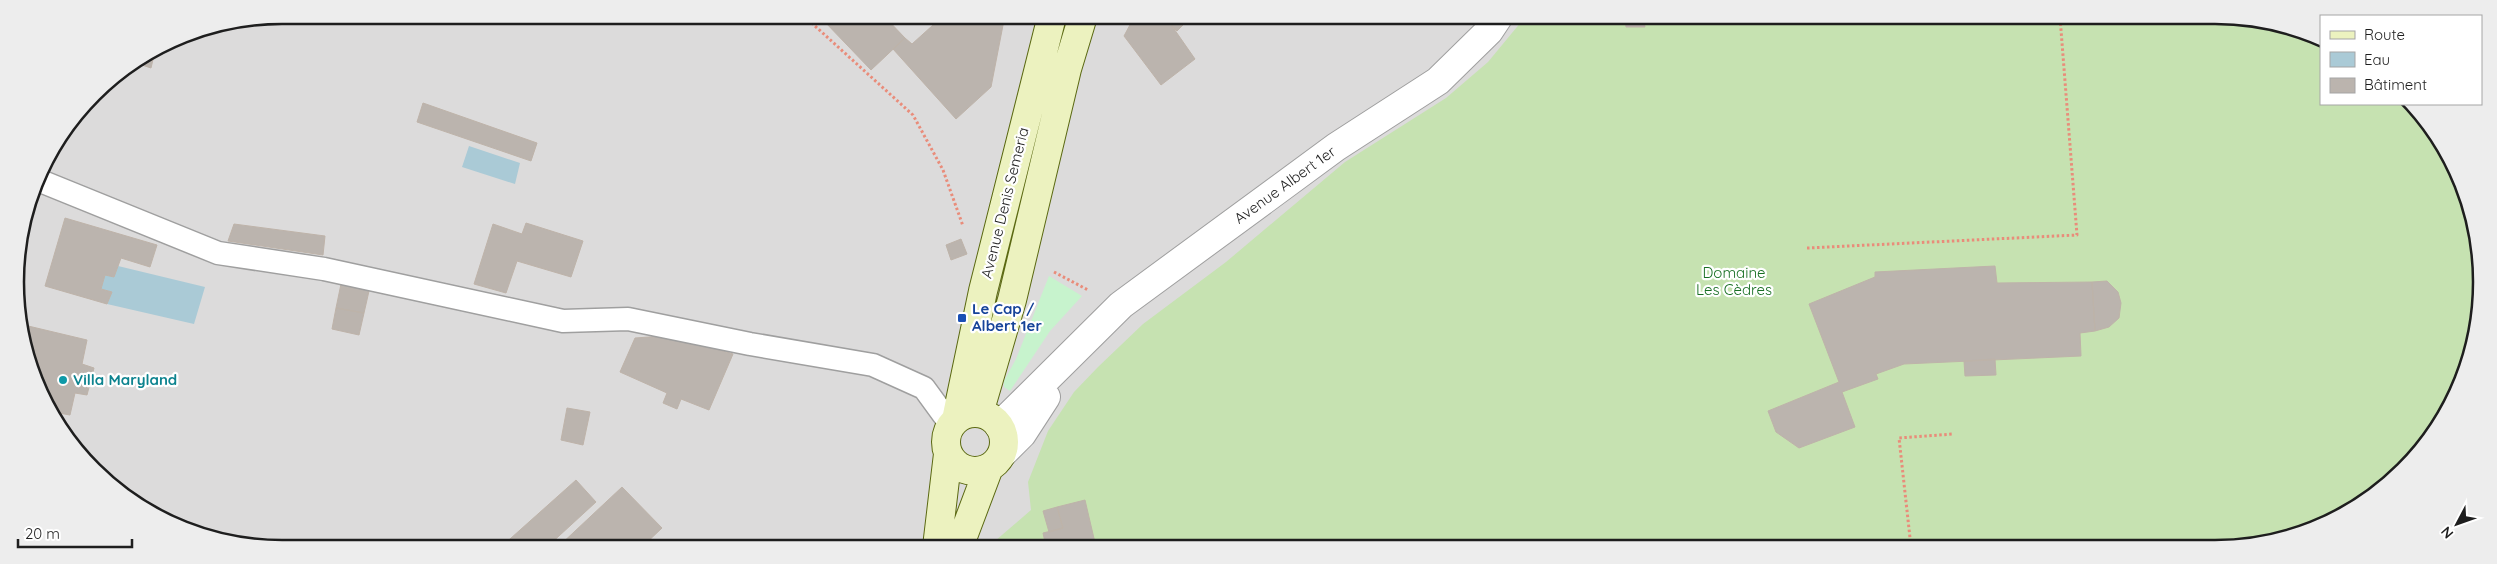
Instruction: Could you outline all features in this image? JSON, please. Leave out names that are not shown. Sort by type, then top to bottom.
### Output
[{"type":"main road","name":"Avenue Denis Semeria","points":[[971,421],[983,291],[1050,24]]},
{"type":"main road","name":"Avenue Denis Semeria","points":[[971,421],[1012,300],[1067,68],[1081,24]]},
{"type":"main road","points":[[938,540],[948,454],[946,442],[971,421],[1004,440],[962,540]]},
{"type":"main road","points":[[948,454],[956,464],[966,470],[995,462]]},
{"type":"street","name":"Avenue Albert 1er","points":[[995,462],[1022,434],[1072,356],[1121,305],[1336,147],[1438,81],[1494,24]]},
{"type":"street","name":"Avenue Albert 1er","points":[[971,421],[1072,356]]},
{"type":"lane","points":[[43,182],[218,253],[324,269],[563,320],[628,319],[750,344],[873,364],[924,388],[971,421]]},
{"type":"path","points":[[813,24],[913,115],[943,170],[962,223]]},
{"type":"path","points":[[1807,248],[2077,235],[2061,24]]},
{"type":"path","points":[[1053,271],[1094,294]]},
{"type":"path","points":[[1910,540],[1899,438],[1954,434]]},
{"type":"shaded area","points":[[265,24],[2232,24],[2249,26],[2298,37],[2320,46],[2320,105],[2403,105],[2420,125],[2439,153],[2460,199],[2473,265],[2471,316],[2460,365],[2447,396],[2430,425],[2398,465],[2358,497],[2314,521],[2265,535],[2232,540],[265,540],[248,538],[199,527],[153,506],[125,487],[99,465],[77,439],[58,411],[37,365],[26,316],[24,265],[29,232],[43,183],[67,139],[99,99],[139,67],[168,50],[199,37]]},
{"type":"green space","name":"Domaine Les Cèdres","points":[[1519,24],[2232,24],[2298,37],[2320,46],[2320,105],[2403,105],[2430,139],[2447,168],[2460,199],[2473,265],[2471,316],[2460,365],[2439,411],[2420,439],[2398,465],[2372,487],[2344,506],[2314,521],[2298,527],[2249,538],[2232,540],[996,540],[1031,510],[1028,482],[1048,431],[1074,392],[1098,367],[1143,324],[1226,262],[1345,162],[1446,98],[1488,62]]},
{"type":"green space","points":[[1049,276],[1082,296],[1050,331],[1010,391],[1004,387],[1004,381],[1016,359]]},
{"type":"water","points":[[469,146],[520,163],[515,184],[462,167]]},
{"type":"water","points":[[118,266],[205,287],[194,324],[107,304],[112,292],[101,289],[105,275],[114,277]]},
{"type":"building","points":[[827,24],[892,24],[905,38],[871,70]]},
{"type":"building","points":[[934,24],[1003,24],[991,87],[956,119],[893,49],[905,38],[912,44]]},
{"type":"building","points":[[1130,24],[1173,24],[1172,26],[1195,59],[1161,85],[1124,36]]},
{"type":"building","points":[[1173,24],[1184,24],[1177,31],[1172,26]]},
{"type":"building","points":[[1626,24],[1644,24],[1645,27],[1626,27]]},
{"type":"building","points":[[153,58],[151,68],[142,65]]},
{"type":"building","points":[[423,103],[537,143],[531,161],[417,122]]},
{"type":"building","points":[[65,218],[157,245],[150,267],[121,258],[114,277],[105,275],[101,289],[112,292],[107,304],[45,286]]},
{"type":"building","points":[[526,223],[583,241],[571,277],[517,261],[506,293],[474,284],[493,224],[522,234]]},
{"type":"building","points":[[234,224],[325,236],[323,255],[228,241]]},
{"type":"building","points":[[961,239],[967,254],[951,260],[946,245]]},
{"type":"building","points":[[1995,266],[1997,283],[2092,282],[2095,331],[2080,333],[2081,356],[1904,364],[1876,374],[1878,379],[1842,392],[1855,427],[1799,448],[1776,432],[1768,411],[1839,382],[1809,304],[1875,277],[1875,272]]},
{"type":"building","points":[[2107,281],[2118,292],[2121,303],[2119,318],[2109,327],[2095,331],[2092,282]]},
{"type":"building","points":[[341,284],[369,291],[364,313],[336,308]]},
{"type":"building","points":[[336,308],[364,313],[359,335],[332,329]]},
{"type":"building","name":"Villa Maryland","points":[[28,326],[87,340],[82,364],[94,368],[87,395],[75,393],[70,415],[59,413],[50,396],[37,365]]},
{"type":"building","points":[[665,334],[733,354],[709,410],[681,399],[677,409],[663,403],[667,393],[620,372],[635,338],[663,336]]},
{"type":"building","points":[[1995,359],[1996,375],[1965,376],[1964,361]]},
{"type":"building","points":[[567,408],[590,412],[583,445],[561,440]]},
{"type":"building","points":[[576,480],[596,502],[555,540],[509,540]]},
{"type":"building","points":[[622,487],[662,528],[649,540],[565,540]]},
{"type":"building","points":[[1085,500],[1094,540],[1044,540],[1043,533],[1063,528],[1057,507]]},
{"type":"building","points":[[1057,507],[1063,528],[1049,532],[1043,511]]},
{"type":"place","name":"Le Cap / Albert 1er","points":[[962,318]]},
{"type":"place","name":"Villa Maryland","points":[[63,380]]}]
